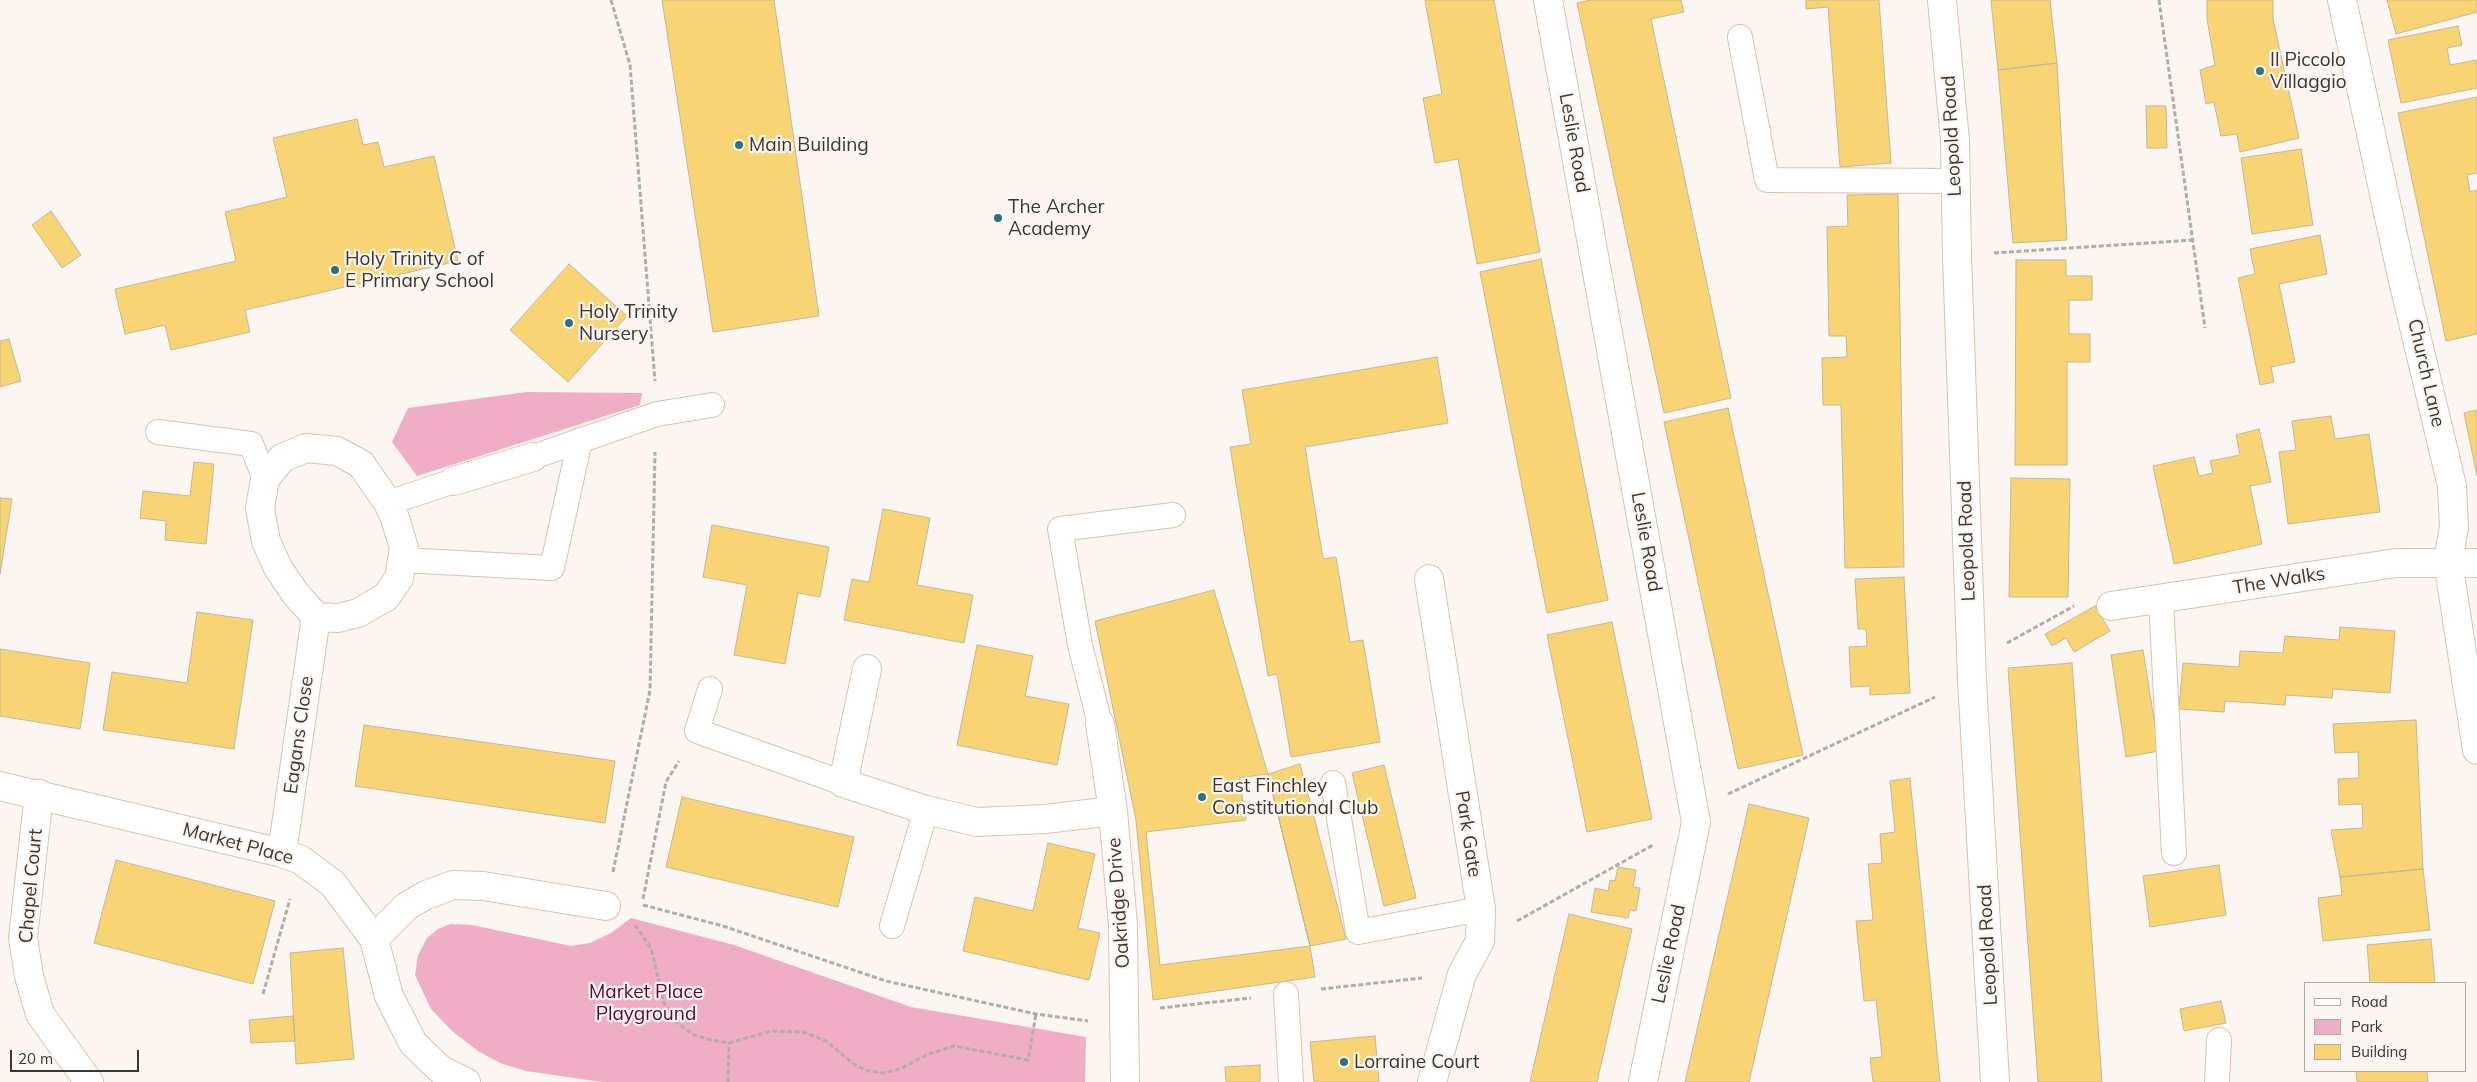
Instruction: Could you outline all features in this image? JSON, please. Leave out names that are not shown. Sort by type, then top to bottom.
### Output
[{"type":"street","name":"Leslie Road","points":[[1548,0],[1695,816],[1643,1082]]},
{"type":"street","name":"Leopold Road","points":[[1942,0],[1956,141],[1957,256],[1972,671],[1996,1082]]},
{"type":"street","name":"Church Lane","points":[[2342,0],[2401,272],[2452,486],[2454,527],[2448,561],[2477,750]]},
{"type":"street","points":[[306,448],[337,451],[361,464],[388,503],[395,518],[404,548],[399,578],[386,597],[358,612],[338,618],[316,617],[295,593],[278,568],[266,541],[260,508],[265,479],[282,458],[306,448]]},
{"type":"street","points":[[454,481],[533,456]]},
{"type":"street","name":"The Walks","points":[[2111,606],[2161,600],[2396,563],[2448,561],[2477,563]]},
{"type":"street","name":"Park Gate","points":[[1429,579],[1481,910],[1480,941],[1462,974],[1432,1082]]},
{"type":"street","name":"Eagans Close","points":[[292,857],[316,617]]},
{"type":"street","points":[[867,669],[843,783],[926,810],[977,822],[1045,819],[1113,811]]},
{"type":"street","name":"Oakridge Drive","points":[[1100,724],[1113,811],[1123,926],[1125,1082]]},
{"type":"street","name":"Market Place","points":[[0,786],[292,857],[334,884],[374,939]]},
{"type":"street","name":"Chapel Court","points":[[39,794],[23,938],[29,976],[40,1014],[89,1082]]},
{"type":"street","points":[[466,1082],[441,1070],[413,1043],[389,996],[374,939],[407,906],[426,895],[453,885],[483,886],[606,906]]},
{"type":"lane","points":[[1740,37],[1767,180],[1956,181]]},
{"type":"lane","points":[[533,456],[657,414],[712,405]]},
{"type":"lane","points":[[158,432],[251,444],[265,479]]},
{"type":"lane","points":[[402,560],[552,568],[580,440]]},
{"type":"lane","points":[[388,503],[454,481]]},
{"type":"lane","points":[[1100,724],[1080,645],[1060,529],[1173,515]]},
{"type":"lane","points":[[2161,600],[2174,853]]},
{"type":"lane","points":[[710,689],[697,731],[843,783]]},
{"type":"lane","points":[[1333,783],[1358,932],[1481,910]]},
{"type":"lane","points":[[892,926],[926,810]]},
{"type":"lane","points":[[1286,994],[1291,1082]]},
{"type":"lane","points":[[2217,1082],[2219,1040]]},
{"type":"path","points":[[2159,0],[2205,328]]},
{"type":"path","points":[[1957,256],[2193,240]]},
{"type":"path","points":[[1480,941],[1695,816],[1972,671],[2092,596],[2111,606]]},
{"type":"path","points":[[642,905],[666,782],[697,731]]},
{"type":"path","points":[[263,994],[292,857]]},
{"type":"path","points":[[606,906],[642,905],[723,926],[886,981],[1036,1014],[1097,1023],[1125,1014]]},
{"type":"path","points":[[631,918],[651,948],[664,1003],[677,1023],[694,1034],[711,1040],[729,1043],[771,1031],[803,1032],[826,1041],[861,1068],[868,1071],[884,1072],[900,1069],[926,1055],[954,1046],[1028,1060],[1036,1014]]},
{"type":"path","points":[[728,1082],[729,1043]]},
{"type":"green space","points":[[527,392],[642,393],[640,405],[417,476],[392,442],[408,408]]},
{"type":"green space","name":"Market Place Playground","points":[[631,918],[734,945],[911,1007],[1086,1037],[1085,1082],[602,1082],[526,1071],[500,1063],[478,1051],[452,1031],[431,1009],[415,975],[418,955],[427,938],[438,929],[450,924],[472,925],[571,946],[590,943],[611,933]]},
{"type":"building","name":"Main Building","points":[[662,0],[774,0],[819,316],[713,332]]},
{"type":"building","points":[[1425,0],[1494,0],[1540,252],[1477,264],[1458,159],[1435,163],[1423,98],[1442,94]]},
{"type":"building","points":[[1590,0],[1681,0],[1684,12],[1651,19],[1731,398],[1664,413],[1577,3]]},
{"type":"building","points":[[1806,0],[1879,0],[1891,163],[1840,167],[1828,7],[1806,9]]},
{"type":"building","points":[[1991,0],[2050,0],[2057,63],[1998,70]]},
{"type":"building","points":[[2207,0],[2273,0],[2273,19],[2299,138],[2240,152],[2237,134],[2221,136],[2214,102],[2206,104],[2200,70],[2215,65],[2207,19]]},
{"type":"building","points":[[2387,0],[2477,0],[2477,12],[2396,34]]},
{"type":"building","points":[[2458,26],[2462,45],[2447,48],[2450,65],[2477,60],[2477,88],[2401,103],[2388,40]]},
{"type":"building","points":[[2057,63],[2067,240],[2013,243],[1998,70]]},
{"type":"building","points":[[2477,97],[2477,173],[2467,175],[2470,192],[2477,190],[2477,334],[2446,341],[2398,113]]},
{"type":"building","points":[[2146,106],[2166,106],[2167,148],[2147,148]]},
{"type":"building","points":[[357,119],[363,145],[378,142],[384,167],[434,156],[458,261],[245,310],[250,332],[171,350],[165,325],[125,334],[115,289],[236,261],[225,212],[287,197],[273,138]]},
{"type":"building","points":[[2301,149],[2313,225],[2252,234],[2241,158]]},
{"type":"building","points":[[1898,194],[1904,567],[1845,568],[1841,405],[1823,405],[1822,358],[1847,357],[1846,336],[1829,336],[1827,227],[1848,226],[1847,195]]},
{"type":"building","points":[[51,211],[81,255],[62,268],[32,225]]},
{"type":"building","points":[[2320,235],[2327,274],[2279,284],[2295,362],[2271,367],[2274,382],[2260,385],[2238,278],[2255,274],[2250,249]]},
{"type":"building","points":[[1541,259],[1608,600],[1547,613],[1480,272]]},
{"type":"building","points":[[2016,260],[2066,260],[2066,276],[2092,276],[2092,300],[2069,300],[2069,334],[2090,334],[2090,362],[2067,362],[2067,465],[2015,465]]},
{"type":"building","name":"Holy Trinity Nursery","points":[[569,264],[627,316],[568,382],[510,330]]},
{"type":"building","points":[[9,339],[21,381],[0,387],[0,341]]},
{"type":"building","points":[[1437,357],[1448,423],[1305,447],[1323,559],[1336,557],[1350,642],[1363,640],[1380,742],[1291,757],[1277,674],[1268,676],[1230,447],[1251,444],[1242,390]]},
{"type":"building","points":[[1728,408],[1803,755],[1738,769],[1664,422]]},
{"type":"building","points":[[2477,410],[2477,476],[2464,413]]},
{"type":"building","points":[[2331,416],[2335,439],[2369,434],[2380,512],[2288,524],[2279,452],[2296,450],[2292,421]]},
{"type":"building","points":[[2259,429],[2271,482],[2250,486],[2262,544],[2174,564],[2153,466],[2194,457],[2199,476],[2213,473],[2210,461],[2240,455],[2236,435]]},
{"type":"building","points":[[194,462],[214,464],[206,544],[165,540],[166,521],[140,518],[143,491],[190,496]]},
{"type":"building","points":[[2011,478],[2070,479],[2068,597],[2009,597]]},
{"type":"building","points":[[0,498],[12,499],[0,574]]},
{"type":"building","points":[[883,509],[930,518],[917,585],[973,595],[964,643],[844,620],[852,579],[869,582]]},
{"type":"building","points":[[712,525],[829,547],[820,597],[798,593],[785,664],[734,655],[747,585],[703,577]]},
{"type":"building","points":[[1904,577],[1910,693],[1870,695],[1870,686],[1851,687],[1849,647],[1867,646],[1866,629],[1858,629],[1855,579]]},
{"type":"building","name":"East Finchley Constitutional Club","points":[[1214,590],[1268,774],[1310,946],[1315,977],[1153,1000],[1136,820],[1095,621]]},
{"type":"building","points":[[2095,606],[2110,631],[2074,652],[2066,638],[2052,646],[2045,634]]},
{"type":"building","points":[[197,612],[253,620],[234,749],[103,730],[112,672],[187,683]]},
{"type":"building","points":[[1612,622],[1652,819],[1587,832],[1547,635]]},
{"type":"building","points":[[2340,627],[2395,631],[2390,693],[2333,689],[2332,698],[2286,695],[2285,705],[2225,701],[2224,712],[2179,709],[2183,663],[2239,667],[2240,651],[2283,653],[2285,636],[2339,640]]},
{"type":"building","points":[[977,645],[1033,656],[1025,696],[1069,704],[1057,765],[957,745]]},
{"type":"building","points":[[0,649],[90,663],[80,729],[0,716]]},
{"type":"building","points":[[2143,650],[2159,751],[2126,757],[2111,655]]},
{"type":"building","points":[[2072,663],[2102,1082],[2038,1082],[2008,668]]},
{"type":"building","points":[[2416,720],[2423,869],[2340,877],[2331,830],[2363,828],[2362,804],[2339,805],[2338,779],[2359,778],[2358,752],[2335,753],[2333,724]]},
{"type":"building","points":[[364,725],[615,761],[605,823],[355,786]]},
{"type":"building","points":[[1300,764],[1346,939],[1310,946],[1268,774]]},
{"type":"building","points":[[1384,765],[1416,898],[1384,906],[1352,773]]},
{"type":"building","points":[[1268,774],[1310,946],[1160,965],[1146,832],[1246,820],[1239,778]]},
{"type":"building","points":[[1910,778],[1940,1082],[1873,1082],[1870,1058],[1882,1057],[1876,1000],[1864,1001],[1856,921],[1873,920],[1868,864],[1882,863],[1880,834],[1895,832],[1890,781]]},
{"type":"building","points":[[682,797],[854,837],[838,907],[666,867]]},
{"type":"building","points":[[1749,804],[1809,818],[1749,1082],[1685,1082]]},
{"type":"building","points":[[1048,843],[1095,854],[1078,928],[1100,933],[1089,980],[963,951],[975,897],[1033,911]]},
{"type":"building","points":[[116,860],[275,901],[253,984],[94,943]]},
{"type":"building","points":[[2219,865],[2226,915],[2150,927],[2143,876]]},
{"type":"building","points":[[1618,867],[1636,870],[1633,887],[1640,888],[1636,911],[1630,910],[1628,918],[1591,912],[1595,888],[1608,891],[1610,880],[1615,881]]},
{"type":"building","points":[[2423,869],[2430,930],[2323,941],[2318,898],[2342,895],[2340,877]]},
{"type":"building","points":[[1569,914],[1632,929],[1597,1082],[1530,1082]]},
{"type":"building","points":[[2431,939],[2435,982],[2370,982],[2367,945]]},
{"type":"building","points":[[343,948],[354,1059],[296,1064],[290,953]]},
{"type":"building","points":[[2221,1001],[2226,1023],[2184,1031],[2180,1009]]},
{"type":"building","points":[[293,1016],[295,1041],[251,1043],[249,1020]]},
{"type":"building","name":"Lorraine Court","points":[[1375,1036],[1379,1082],[1314,1082],[1310,1042]]},
{"type":"building","points":[[1260,1065],[1260,1082],[1226,1082],[1225,1067]]},
{"type":"building","points":[[2356,1072],[2427,1072],[2428,1082],[2357,1082]]},
{"type":"place","name":"Il Piccolo Villaggio","points":[[2260,71]]},
{"type":"place","name":"Main Building","points":[[739,145]]},
{"type":"place","name":"The Archer Academy","points":[[998,218]]},
{"type":"place","name":"Holy Trinity C of E Primary School","points":[[335,270]]},
{"type":"place","name":"Holy Trinity Nursery","points":[[569,323]]},
{"type":"place","name":"East Finchley Constitutional Club","points":[[1202,797]]},
{"type":"place","name":"Lorraine Court","points":[[1344,1062]]}]
